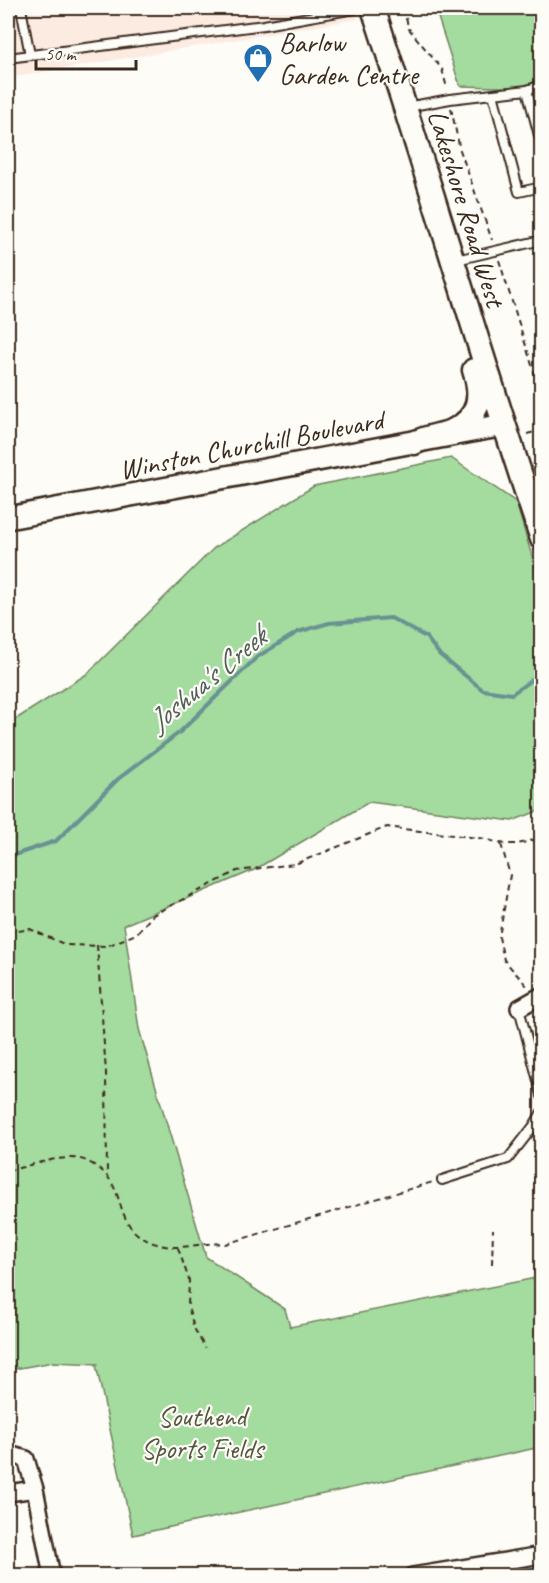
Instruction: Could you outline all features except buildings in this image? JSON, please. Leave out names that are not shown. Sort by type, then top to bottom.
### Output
[{"type":"main road","name":"Lakeshore Road West","points":[[373,8],[470,322],[513,430],[542,539]]},
{"type":"main road","points":[[414,443],[428,436],[454,430],[471,415],[477,405],[478,386],[462,333],[470,322]]},
{"type":"main road","name":"Winston Churchill Boulevard","points":[[8,518],[414,443],[513,430]]},
{"type":"street","points":[[519,1008],[539,997]]},
{"type":"street","points":[[8,1454],[26,1459],[35,1489],[52,1575]]},
{"type":"street","points":[[8,1494],[35,1489]]},
{"type":"street","points":[[412,1575],[542,1555]]},
{"type":"lane","points":[[21,8],[30,55]]},
{"type":"lane","points":[[8,58],[264,25],[360,8]]},
{"type":"lane","points":[[405,107],[526,90],[542,85]]},
{"type":"lane","points":[[526,90],[542,147]]},
{"type":"lane","points":[[493,94],[519,192],[542,187]]},
{"type":"lane","points":[[451,261],[542,240]]},
{"type":"lane","points":[[519,1008],[542,1096]]},
{"type":"lane","points":[[442,1180],[508,1159],[542,1112]]},
{"type":"path","points":[[403,8],[409,29],[442,69],[460,150],[496,252],[542,397]]},
{"type":"path","points":[[513,430],[542,430]]},
{"type":"path","points":[[8,933],[30,929],[66,945],[107,945],[136,934],[153,915],[237,871],[295,864],[387,827],[486,838],[501,844],[520,845],[542,837]]},
{"type":"path","points":[[501,844],[510,875],[499,937],[504,960],[539,997]]},
{"type":"path","points":[[97,945],[106,1073],[107,1175]]},
{"type":"path","points":[[8,1171],[45,1161],[73,1158],[86,1160],[107,1175],[114,1184],[126,1218],[134,1231],[156,1244],[178,1248],[210,1242],[225,1244],[442,1180]]},
{"type":"path","points":[[492,1264],[493,1229]]},
{"type":"path","points":[[178,1248],[189,1280],[188,1306],[194,1328],[205,1348]]},
{"type":"shaded area","points":[[8,8],[353,8],[358,19],[8,78]]},
{"type":"green space","points":[[435,8],[541,8],[541,88],[460,86]]},
{"type":"green space","name":"Southend Sports Fields","points":[[451,458],[516,502],[541,587],[541,810],[512,821],[369,802],[254,870],[124,925],[139,1029],[206,1257],[285,1309],[290,1327],[541,1277],[541,1447],[133,1535],[96,1365],[99,1364],[53,1362],[8,1370],[8,724],[87,674],[214,548],[314,486]]},
{"type":"waterway","name":"Joshua's Creek","points":[[8,857],[56,841],[118,779],[180,732],[257,657],[298,632],[329,623],[391,618],[426,637],[440,655],[483,690],[512,694],[542,672]]},
{"type":"place","name":"Barlow Garden Centre","points":[[258,84]]}]
